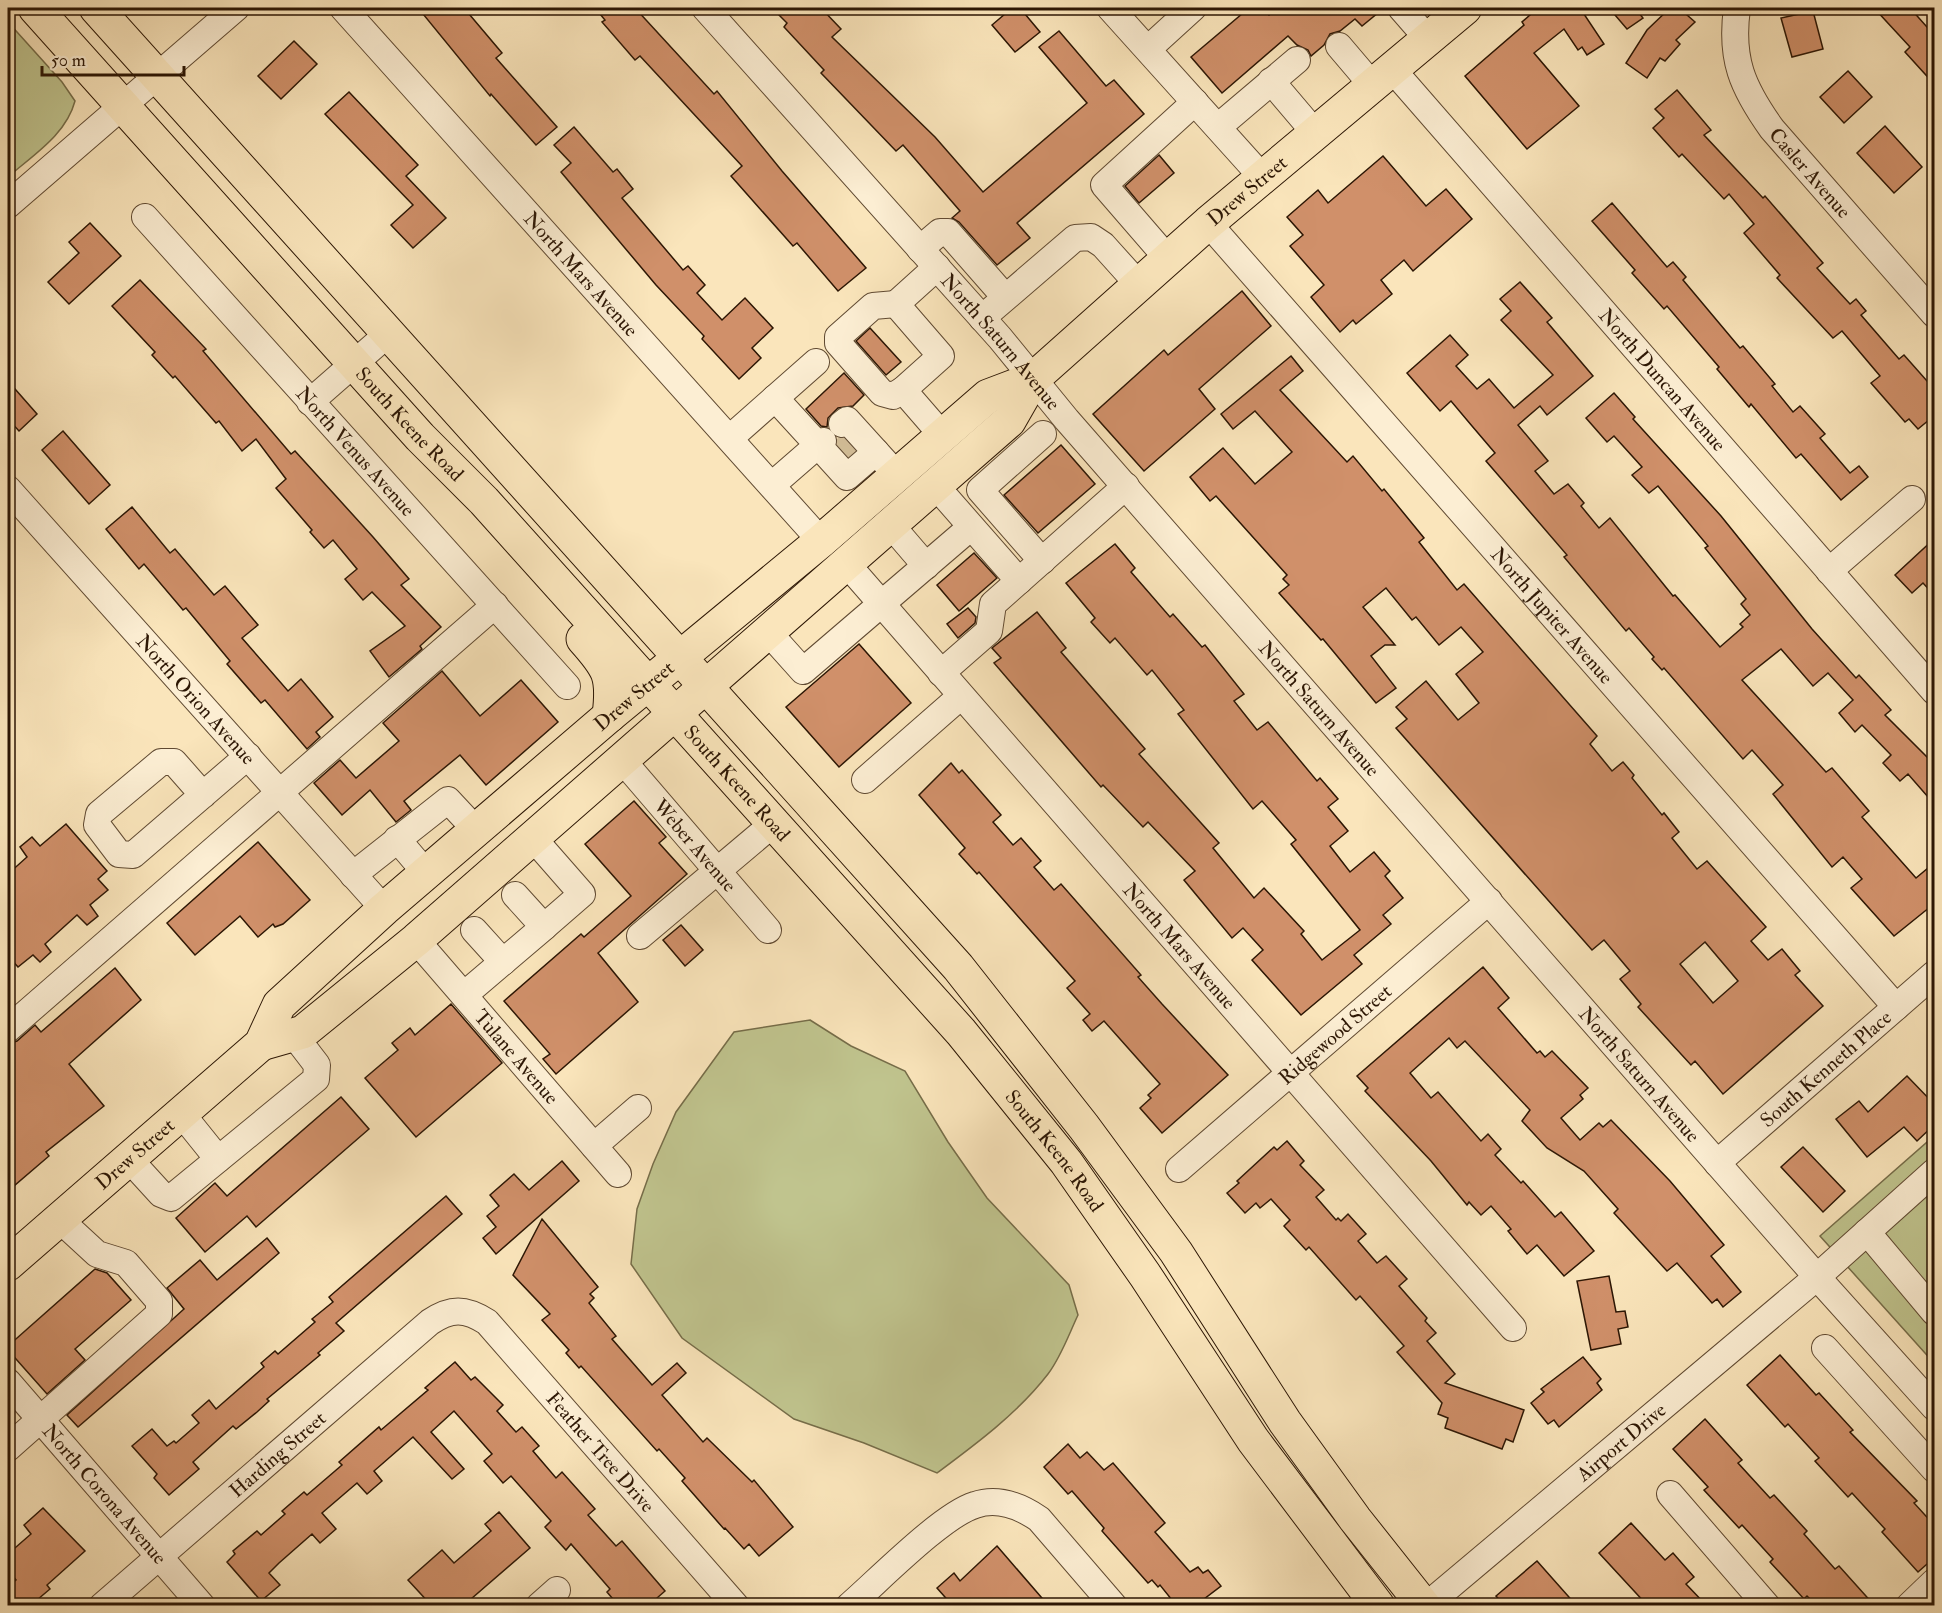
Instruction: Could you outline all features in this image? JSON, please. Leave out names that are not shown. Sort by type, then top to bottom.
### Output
[{"type":"main road","name":"South Keene Road","points":[[35,8],[420,437],[484,501],[678,682],[925,930],[958,967],[1084,1127],[1176,1252],[1285,1422],[1355,1519],[1425,1605]]},
{"type":"main road","points":[[60,8],[98,50],[121,64],[157,75]]},
{"type":"main road","name":"South Keene Road","points":[[96,8],[390,332],[678,682],[703,744],[961,1032],[1066,1162],[1145,1275],[1253,1440],[1327,1542],[1378,1605]]},
{"type":"main road","name":"Drew Street","points":[[8,1264],[261,1044],[279,1005],[384,909],[609,716],[742,654],[1009,421],[1033,379],[1208,223],[1465,8]]},
{"type":"main road","points":[[123,105],[145,110],[181,129],[277,238],[351,289]]},
{"type":"main road","name":"Drew Street","points":[[261,1044],[303,1032],[416,940],[622,761],[678,682],[821,541],[870,499],[867,445],[942,435],[988,396],[1033,379]]},
{"type":"main road","points":[[420,437],[486,530],[604,664],[610,673],[613,690],[609,716]]},
{"type":"main road","points":[[416,940],[463,876],[628,734],[678,682],[830,550],[870,499]]},
{"type":"street","points":[[8,205],[236,8]]},
{"type":"street","name":"North Mars Avenue","points":[[343,8],[821,541]]},
{"type":"street","name":"North Saturn Avenue","points":[[705,8],[982,318],[1717,1163],[1935,1407]]},
{"type":"street","points":[[1110,8],[1263,178]]},
{"type":"street","points":[[1148,49],[1193,8]]},
{"type":"street","points":[[1401,8],[1428,39]]},
{"type":"street","name":"Casler Avenue","points":[[1737,8],[1734,34],[1736,56],[1749,98],[1772,129],[1935,314]]},
{"type":"street","name":"North Duncan Avenue","points":[[1339,46],[1383,78],[1935,691]]},
{"type":"street","points":[[1218,127],[1297,60]]},
{"type":"street","points":[[1271,81],[1316,134]]},
{"type":"street","points":[[1168,259],[1104,185],[1195,102]]},
{"type":"street","name":"North Venus Avenue","points":[[145,217],[567,686]]},
{"type":"street","name":"North Jupiter Avenue","points":[[1208,223],[1896,1007]]},
{"type":"street","points":[[896,304],[940,356],[903,390],[893,396],[882,393],[838,343],[838,337],[873,306],[896,304],[929,258],[940,232],[948,232],[1005,297]]},
{"type":"street","points":[[982,318],[1076,238],[1091,237],[1103,245],[1139,285]]},
{"type":"street","points":[[310,402],[390,332]]},
{"type":"street","points":[[730,438],[816,362]]},
{"type":"street","points":[[903,390],[942,435]]},
{"type":"street","points":[[776,398],[827,451],[847,477],[867,445]]},
{"type":"street","points":[[1042,561],[981,493],[980,488],[1043,434]]},
{"type":"street","points":[[772,485],[827,451]]},
{"type":"street","points":[[970,455],[992,479]]},
{"type":"street","points":[[935,485],[1018,581]]},
{"type":"street","points":[[941,672],[989,631],[993,604],[1126,486]]},
{"type":"street","points":[[1829,572],[1912,499]]},
{"type":"street","name":"North Orion Avenue","points":[[12,504],[248,756],[384,909]]},
{"type":"street","points":[[890,524],[926,566]]},
{"type":"street","points":[[768,632],[803,671],[971,527]]},
{"type":"street","name":"North Mars Avenue","points":[[846,563],[1513,1328]]},
{"type":"street","points":[[8,1029],[495,606]]},
{"type":"street","points":[[865,780],[961,696]]},
{"type":"street","points":[[203,795],[248,756]]},
{"type":"street","name":"Weber Avenue","points":[[622,761],[768,930]]},
{"type":"street","points":[[353,875],[448,800],[476,830]]},
{"type":"street","points":[[640,936],[774,823]]},
{"type":"street","points":[[464,995],[582,894],[533,838]]},
{"type":"street","points":[[397,839],[426,873]]},
{"type":"street","points":[[515,895],[544,927]]},
{"type":"street","name":"Ridgewood Street","points":[[1179,1169],[1489,902]]},
{"type":"street","points":[[474,930],[503,962]]},
{"type":"street","name":"Tulane Avenue","points":[[416,940],[618,1174]]},
{"type":"street","name":"South Kenneth Place","points":[[1717,1163],[1935,974]]},
{"type":"street","points":[[129,1159],[161,1194],[171,1197],[316,1079],[317,1065],[294,1035]]},
{"type":"street","points":[[594,1146],[638,1108]]},
{"type":"street","points":[[181,1113],[218,1159]]},
{"type":"street","name":"Airport Drive","points":[[1425,1605],[1817,1277],[1935,1172]]},
{"type":"street","points":[[8,1448],[159,1314],[159,1302],[126,1263],[97,1254],[59,1219]]},
{"type":"street","points":[[1867,1232],[1935,1312]]},
{"type":"street","name":"Harding Street","points":[[102,1605],[430,1323],[457,1309]]},
{"type":"street","name":"Feather Tree Drive","points":[[457,1309],[473,1313],[487,1322],[736,1605]]},
{"type":"street","points":[[1825,1348],[1935,1469]]},
{"type":"street","name":"North Corona Avenue","points":[[8,1382],[202,1605]]},
{"type":"street","points":[[1670,1494],[1767,1605]]},
{"type":"street","points":[[849,1605],[955,1514],[976,1504],[1000,1501],[1024,1508],[1040,1519],[1114,1605]]},
{"type":"street","points":[[1908,1605],[1935,1582]]},
{"type":"green space","points":[[8,22],[62,82],[75,101],[71,113],[48,144],[8,177]]},
{"type":"green space","points":[[810,1020],[851,1046],[905,1071],[948,1142],[987,1198],[1069,1285],[1078,1315],[1057,1360],[1036,1388],[996,1427],[937,1473],[864,1443],[794,1419],[682,1338],[631,1264],[637,1209],[653,1164],[676,1112],[734,1032]]},
{"type":"green space","points":[[1934,1136],[1934,1363],[1820,1236]]},
{"type":"building","points":[[431,8],[464,8],[502,53],[496,58],[557,127],[536,145],[491,94],[490,96],[423,14]]},
{"type":"building","points":[[595,8],[635,8],[714,94],[717,91],[866,268],[838,291],[797,243],[793,246],[731,176],[742,166],[640,56],[635,60],[602,22],[605,20]]},
{"type":"building","points":[[772,8],[821,8],[841,29],[832,37],[935,137],[983,192],[1087,103],[1039,47],[1059,31],[1106,86],[1114,80],[1144,114],[1017,223],[1030,238],[997,265],[959,222],[952,218],[960,211],[903,145],[896,151],[821,73],[824,70],[784,27],[787,23]]},
{"type":"building","points":[[1012,8],[1020,8],[1040,32],[1015,52],[992,25]]},
{"type":"building","points":[[1249,8],[1262,8],[1269,15],[1278,8],[1384,8],[1362,26],[1355,19],[1340,31],[1330,34],[1324,45],[1311,56],[1308,50],[1297,45],[1288,36],[1222,93],[1191,57]]},
{"type":"building","points":[[1538,8],[1580,8],[1604,44],[1587,55],[1582,47],[1578,50],[1564,29],[1534,53],[1579,106],[1527,149],[1465,76],[1524,25],[1522,22]]},
{"type":"building","points":[[1609,8],[1635,8],[1643,18],[1627,29]]},
{"type":"building","points":[[1670,8],[1679,8],[1695,22],[1676,40],[1680,44],[1665,61],[1660,58],[1647,78],[1626,63],[1647,30]]},
{"type":"building","points":[[1874,8],[1910,8],[1935,36],[1935,85],[1905,52],[1910,47]]},
{"type":"building","points":[[1813,11],[1823,49],[1792,57],[1781,18]]},
{"type":"building","points":[[294,41],[317,64],[281,99],[258,76]]},
{"type":"building","points":[[1848,71],[1872,97],[1844,123],[1820,97]]},
{"type":"building","points":[[1677,90],[1711,130],[1704,135],[1763,198],[1765,196],[1823,263],[1817,268],[1850,304],[1856,299],[1866,311],[1861,315],[1899,359],[1904,355],[1935,390],[1935,415],[1918,429],[1909,419],[1905,422],[1871,383],[1880,376],[1842,331],[1833,338],[1777,278],[1780,275],[1744,233],[1754,224],[1729,194],[1724,199],[1682,154],[1679,157],[1653,128],[1664,118],[1655,109]]},
{"type":"building","points":[[349,92],[418,165],[406,176],[446,218],[413,248],[391,225],[413,205],[325,114]]},
{"type":"building","points":[[1885,126],[1922,167],[1894,193],[1857,153]]},
{"type":"building","points":[[574,127],[613,172],[617,169],[633,189],[622,198],[683,270],[688,266],[705,285],[697,293],[722,320],[745,298],[773,328],[752,348],[761,358],[739,379],[702,339],[704,336],[656,285],[561,172],[571,163],[554,145]]},
{"type":"building","points":[[1159,155],[1174,173],[1139,203],[1125,186]]},
{"type":"building","points":[[1383,156],[1426,206],[1446,189],[1472,219],[1413,271],[1404,260],[1381,280],[1392,294],[1356,324],[1353,320],[1340,332],[1311,297],[1324,285],[1290,246],[1303,235],[1287,217],[1318,190],[1328,203]]},
{"type":"building","points":[[1612,203],[1667,267],[1673,262],[1686,277],[1683,280],[1740,348],[1743,346],[1775,384],[1772,386],[1793,412],[1800,406],[1825,434],[1820,438],[1850,473],[1859,466],[1868,477],[1841,500],[1801,454],[1796,458],[1751,404],[1749,407],[1717,369],[1719,367],[1667,306],[1664,309],[1632,273],[1635,270],[1592,221]]},
{"type":"building","points":[[90,223],[121,256],[69,304],[48,282],[79,253],[69,242]]},
{"type":"building","points":[[140,280],[206,349],[203,351],[291,454],[295,451],[373,537],[409,579],[401,585],[441,627],[420,646],[422,649],[389,677],[370,651],[405,626],[372,592],[363,600],[345,579],[357,569],[333,540],[324,548],[310,532],[312,530],[276,488],[286,479],[256,439],[242,451],[219,421],[216,423],[175,376],[173,378],[152,355],[155,352],[112,306]]},
{"type":"building","points":[[1520,282],[1552,318],[1547,322],[1593,376],[1547,415],[1540,406],[1518,425],[1548,461],[1535,471],[1554,494],[1568,484],[1584,503],[1581,506],[1599,528],[1610,518],[1673,596],[1675,595],[1720,647],[1743,627],[1740,624],[1750,615],[1741,604],[1746,599],[1705,548],[1708,546],[1658,486],[1649,493],[1632,475],[1642,467],[1614,436],[1607,442],[1586,418],[1614,393],[1635,417],[1633,419],[1721,516],[1812,629],[1856,678],[1859,675],[1891,710],[1885,715],[1935,765],[1935,805],[1908,774],[1900,781],[1883,763],[1891,755],[1862,725],[1855,732],[1839,713],[1853,700],[1828,673],[1813,686],[1781,649],[1742,680],[1826,772],[1832,768],[1869,811],[1862,817],[1916,878],[1928,868],[1935,876],[1935,903],[1894,936],[1851,888],[1862,879],[1843,857],[1832,867],[1773,794],[1783,785],[1752,750],[1743,759],[1664,668],[1662,670],[1652,659],[1654,657],[1629,628],[1626,631],[1564,557],[1567,555],[1486,461],[1495,453],[1451,401],[1440,411],[1407,373],[1450,335],[1468,355],[1456,366],[1477,389],[1489,379],[1514,408],[1553,375],[1501,320],[1511,311],[1500,299]]},
{"type":"building","points":[[1242,291],[1271,326],[1199,389],[1215,409],[1144,471],[1093,414],[1164,350],[1168,355]]},
{"type":"building","points":[[870,328],[901,362],[886,375],[856,341]]},
{"type":"building","points":[[1291,356],[1303,371],[1280,390],[1347,462],[1353,456],[1382,491],[1384,489],[1424,538],[1419,542],[1457,590],[1464,584],[1597,736],[1590,744],[1612,771],[1623,762],[1634,775],[1632,778],[1679,832],[1672,838],[1697,869],[1707,861],[1766,927],[1751,941],[1768,960],[1782,949],[1800,971],[1795,975],[1823,1006],[1723,1094],[1695,1061],[1691,1065],[1638,1007],[1641,1004],[1620,979],[1630,971],[1604,940],[1592,950],[1396,728],[1407,719],[1396,707],[1426,681],[1458,720],[1479,703],[1456,674],[1483,652],[1461,627],[1439,645],[1416,617],[1412,620],[1386,588],[1363,607],[1395,645],[1385,645],[1371,656],[1396,688],[1376,703],[1323,639],[1321,640],[1279,593],[1289,585],[1283,579],[1287,575],[1216,496],[1210,501],[1190,477],[1223,448],[1255,484],[1292,452],[1255,411],[1233,429],[1221,414]],"holes":[[[1705,942],[1738,981],[1713,1003],[1680,964]]]},
{"type":"building","points":[[844,373],[864,395],[853,406],[838,408],[828,418],[827,427],[821,426],[806,409]]},
{"type":"building","points":[[8,381],[37,414],[19,431],[8,419]]},
{"type":"building","points":[[63,431],[110,485],[89,504],[42,450]]},
{"type":"building","points":[[1061,445],[1095,484],[1038,533],[1004,495]]},
{"type":"building","points":[[132,507],[170,553],[175,549],[214,595],[225,586],[258,625],[242,638],[288,691],[301,679],[333,717],[316,732],[320,737],[307,749],[265,700],[261,703],[227,664],[230,661],[186,608],[183,610],[144,564],[139,569],[106,529]]},
{"type":"building","points":[[1935,538],[1935,596],[1923,583],[1912,593],[1895,575]]},
{"type":"building","points":[[1115,544],[1135,568],[1131,572],[1170,617],[1173,614],[1202,647],[1205,645],[1244,694],[1234,701],[1257,730],[1268,722],[1317,781],[1320,778],[1338,799],[1328,807],[1348,831],[1330,846],[1350,872],[1374,852],[1390,871],[1385,876],[1403,898],[1383,915],[1391,924],[1354,955],[1362,964],[1301,1015],[1252,960],[1263,950],[1243,928],[1232,938],[1184,880],[1195,871],[1148,822],[1143,827],[1103,785],[1101,787],[994,663],[1001,658],[992,648],[1037,612],[1066,648],[1061,652],[1145,749],[1139,754],[1219,843],[1213,848],[1254,898],[1264,888],[1304,931],[1301,934],[1322,960],[1360,930],[1291,844],[1296,840],[1262,801],[1253,809],[1178,714],[1184,710],[1152,670],[1147,675],[1115,638],[1110,643],[1091,622],[1095,618],[1066,583]]},
{"type":"building","points":[[974,553],[997,578],[959,611],[937,585]]},
{"type":"building","points":[[968,608],[976,617],[975,623],[958,638],[947,624]]},
{"type":"building","points":[[859,644],[911,703],[839,767],[786,707]]},
{"type":"building","points":[[442,671],[480,716],[521,680],[558,722],[486,785],[460,755],[404,801],[411,810],[396,822],[370,790],[342,815],[314,783],[340,760],[356,778],[399,741],[383,723]]},
{"type":"building","points":[[951,763],[959,773],[962,770],[1001,815],[993,822],[1013,845],[1021,838],[1041,861],[1034,867],[1054,890],[1061,884],[1141,975],[1138,977],[1228,1075],[1162,1133],[1140,1108],[1151,1098],[1148,1095],[1160,1084],[1104,1021],[1092,1031],[1083,1020],[1090,1014],[1067,988],[1075,981],[979,872],[977,874],[959,854],[965,848],[919,795]]},
{"type":"building","points":[[634,801],[666,837],[659,843],[687,874],[598,953],[638,1002],[556,1074],[543,1059],[550,1054],[504,1001],[581,934],[584,937],[631,896],[585,844]]},
{"type":"building","points":[[66,824],[107,871],[98,879],[108,890],[90,905],[98,916],[87,925],[77,915],[45,944],[51,952],[40,962],[33,955],[18,967],[8,956],[8,874],[27,857],[20,847],[32,837],[40,846]]},
{"type":"building","points":[[258,842],[310,900],[283,924],[275,927],[273,924],[258,937],[240,916],[195,955],[167,923]]},
{"type":"building","points":[[681,925],[703,950],[685,966],[663,940]]},
{"type":"building","points":[[1483,967],[1509,998],[1498,1008],[1537,1053],[1540,1051],[1545,1057],[1552,1051],[1588,1088],[1580,1095],[1583,1099],[1561,1118],[1580,1140],[1599,1123],[1603,1127],[1611,1120],[1670,1181],[1724,1245],[1711,1256],[1741,1292],[1723,1307],[1717,1299],[1712,1303],[1677,1263],[1667,1271],[1614,1213],[1618,1209],[1584,1171],[1547,1148],[1522,1121],[1530,1110],[1465,1041],[1457,1048],[1449,1038],[1410,1073],[1431,1098],[1438,1092],[1481,1141],[1488,1134],[1501,1149],[1495,1155],[1521,1183],[1523,1181],[1555,1217],[1561,1212],[1594,1251],[1564,1276],[1537,1245],[1527,1254],[1508,1231],[1511,1229],[1491,1206],[1481,1215],[1469,1202],[1467,1205],[1431,1161],[1365,1091],[1368,1088],[1357,1076]]},
{"type":"building","points":[[115,968],[141,1000],[69,1064],[104,1106],[46,1152],[49,1156],[8,1191],[8,1044],[17,1041],[35,1025],[41,1032]]},
{"type":"building","points":[[451,1004],[502,1063],[416,1137],[365,1078],[398,1050],[392,1043],[410,1028],[415,1035]]},
{"type":"building","points":[[1907,1076],[1935,1105],[1935,1124],[1917,1141],[1904,1127],[1867,1157],[1836,1119],[1859,1101],[1868,1112]]},
{"type":"building","points":[[341,1097],[369,1129],[256,1227],[247,1216],[205,1252],[176,1218],[215,1183],[227,1196]]},
{"type":"building","points":[[1287,1141],[1304,1161],[1300,1165],[1324,1190],[1316,1197],[1336,1220],[1338,1218],[1341,1221],[1348,1214],[1366,1234],[1358,1241],[1377,1263],[1386,1256],[1407,1279],[1399,1286],[1427,1318],[1425,1321],[1436,1333],[1427,1341],[1455,1374],[1445,1383],[1524,1410],[1513,1442],[1506,1439],[1502,1449],[1445,1428],[1448,1418],[1438,1414],[1442,1403],[1397,1352],[1404,1346],[1360,1296],[1356,1300],[1309,1247],[1306,1250],[1284,1226],[1290,1220],[1271,1199],[1260,1208],[1256,1203],[1245,1213],[1227,1193],[1274,1147],[1277,1150]]},
{"type":"building","points":[[1803,1147],[1845,1191],[1823,1212],[1781,1167]]},
{"type":"building","points":[[562,1161],[579,1181],[496,1254],[483,1238],[496,1227],[487,1216],[499,1206],[490,1195],[514,1174],[529,1190]]},
{"type":"building","points":[[446,1196],[462,1214],[336,1323],[344,1331],[318,1353],[320,1355],[267,1399],[269,1401],[257,1412],[236,1429],[233,1426],[193,1462],[199,1469],[169,1495],[154,1478],[157,1474],[132,1446],[152,1429],[167,1446],[174,1441],[176,1443],[199,1423],[192,1415],[209,1400],[216,1409],[264,1367],[261,1363],[275,1351],[278,1354],[315,1322],[312,1319],[333,1302],[329,1297]]},
{"type":"building","points":[[542,1219],[598,1287],[590,1294],[594,1298],[589,1303],[616,1336],[612,1339],[652,1385],[677,1363],[686,1373],[662,1395],[703,1442],[707,1438],[752,1482],[754,1480],[793,1527],[759,1556],[749,1544],[744,1549],[724,1529],[682,1481],[685,1478],[659,1449],[657,1451],[581,1366],[579,1368],[566,1353],[569,1350],[542,1320],[550,1314],[513,1275]]},
{"type":"building","points":[[267,1238],[279,1253],[78,1427],[67,1415],[184,1309],[167,1288],[200,1260],[217,1280]]},
{"type":"building","points":[[95,1269],[107,1273],[131,1300],[75,1349],[85,1360],[47,1394],[8,1350],[8,1346]]},
{"type":"building","points":[[1609,1276],[1616,1312],[1625,1311],[1628,1327],[1618,1329],[1621,1344],[1591,1350],[1577,1281]]},
{"type":"building","points":[[1780,1355],[1816,1395],[1819,1393],[1853,1430],[1850,1432],[1917,1501],[1914,1503],[1935,1526],[1935,1557],[1918,1572],[1882,1532],[1885,1529],[1852,1493],[1848,1497],[1815,1461],[1819,1458],[1788,1424],[1785,1427],[1747,1385]]},
{"type":"building","points":[[1583,1357],[1601,1379],[1597,1383],[1602,1390],[1559,1427],[1554,1420],[1548,1424],[1531,1403],[1544,1392],[1541,1389]]},
{"type":"building","points":[[455,1362],[471,1380],[475,1377],[503,1405],[497,1411],[516,1432],[522,1427],[539,1446],[533,1451],[556,1478],[562,1472],[595,1509],[588,1515],[616,1546],[622,1541],[665,1591],[657,1598],[663,1605],[618,1605],[607,1592],[610,1589],[571,1544],[566,1550],[545,1527],[551,1521],[511,1476],[503,1483],[484,1461],[492,1454],[454,1411],[431,1432],[464,1469],[452,1479],[413,1437],[374,1471],[382,1481],[367,1494],[357,1483],[322,1513],[336,1529],[320,1543],[312,1534],[279,1563],[269,1573],[280,1585],[261,1601],[227,1562],[235,1554],[233,1551],[257,1531],[261,1535],[285,1514],[282,1511],[304,1492],[307,1495],[342,1465],[339,1462],[379,1427],[381,1430],[428,1390],[425,1388]]},
{"type":"building","points":[[1705,1419],[1742,1460],[1738,1463],[1770,1498],[1774,1495],[1807,1531],[1804,1534],[1835,1569],[1839,1566],[1874,1605],[1816,1605],[1807,1596],[1804,1599],[1770,1562],[1773,1559],[1742,1525],[1739,1528],[1704,1490],[1708,1487],[1673,1449]]},
{"type":"building","points":[[1068,1444],[1080,1458],[1087,1452],[1104,1470],[1113,1463],[1165,1523],[1155,1532],[1190,1572],[1198,1567],[1203,1573],[1208,1570],[1221,1586],[1196,1605],[1176,1605],[1160,1585],[1158,1587],[1152,1580],[1148,1583],[1102,1531],[1104,1528],[1072,1491],[1068,1494],[1044,1467]]},
{"type":"building","points":[[43,1508],[85,1551],[47,1585],[50,1589],[31,1605],[8,1605],[8,1587],[16,1580],[8,1570],[8,1554],[31,1534],[24,1525]]},
{"type":"building","points":[[499,1512],[530,1548],[464,1605],[458,1599],[451,1605],[431,1605],[408,1580],[442,1550],[454,1563],[491,1531],[485,1524]]},
{"type":"building","points":[[1631,1523],[1665,1560],[1673,1553],[1694,1577],[1686,1584],[1706,1605],[1647,1605],[1599,1553]]},
{"type":"building","points":[[997,1546],[1048,1605],[952,1605],[937,1588],[954,1573],[960,1581]]},
{"type":"building","points":[[1537,1561],[1576,1605],[1504,1605],[1496,1596]]},
{"type":"tunnel","points":[[837,456],[857,439]]}]
